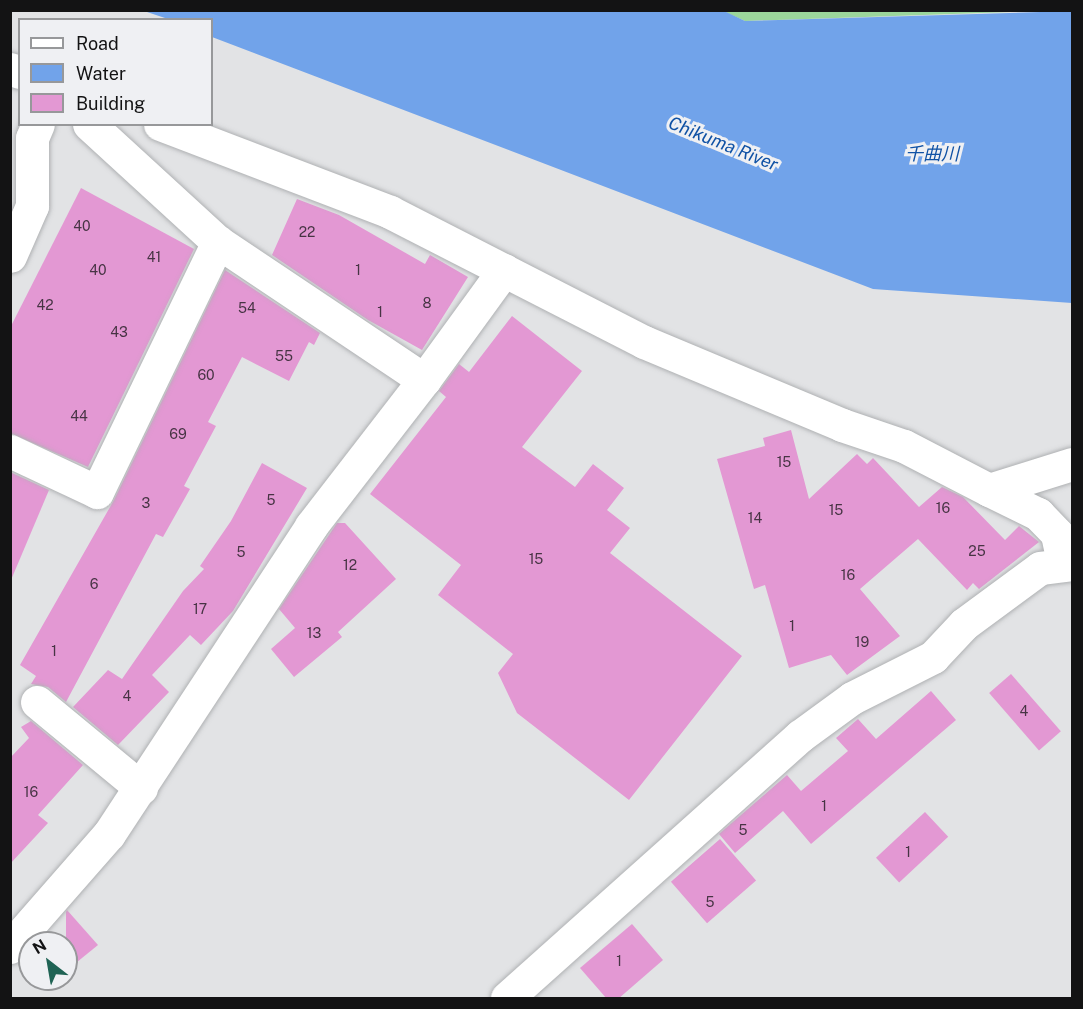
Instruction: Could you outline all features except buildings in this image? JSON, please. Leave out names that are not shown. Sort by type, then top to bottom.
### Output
[{"type":"street","points":[[10,256],[32,207],[32,138],[37,126]]},
{"type":"street","points":[[91,126],[218,242],[424,380]]},
{"type":"street","points":[[165,126],[390,212],[644,342],[842,425],[904,446],[1038,514],[1057,534],[1068,563],[1040,568],[964,624],[933,657],[852,698],[800,736],[507,999]]},
{"type":"street","points":[[10,451],[98,492],[218,242]]},
{"type":"street","points":[[10,947],[109,834],[311,525],[424,380],[504,270]]},
{"type":"street","points":[[989,490],[1072,464]]},
{"type":"street","points":[[37,702],[141,788]]},
{"type":"green space","points":[[1072,10],[745,21],[723,11]]},
{"type":"water","name":"千曲川","points":[[722,10],[745,21],[1072,11],[1072,303],[873,289],[213,37],[213,18],[165,18],[144,11]]},
{"type":"water label","name":"Chikuma River","points":[[723,144]]}]
